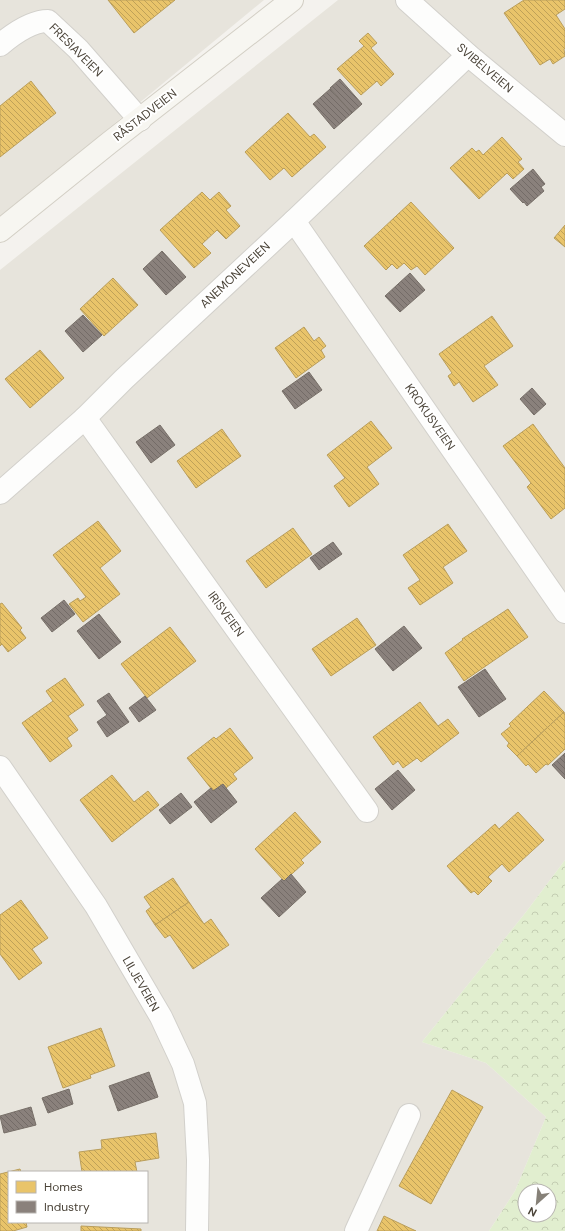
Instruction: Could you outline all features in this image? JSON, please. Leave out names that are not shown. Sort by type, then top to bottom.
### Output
[{"type":"main road","name":"RÅSTADVEIEN","points":[[0,231],[108,143],[140,120],[292,0]]},
{"type":"street","name":"SVIBELVEIEN","points":[[407,0],[468,55],[565,135]]},
{"type":"street","name":"FRESIAVEIEN","points":[[0,45],[26,27],[40,21],[48,22],[78,49],[140,120]]},
{"type":"street","name":"ANEMONEVEIEN","points":[[0,493],[85,418],[124,379],[294,221],[468,55]]},
{"type":"street","name":"KROKUSVEIEN","points":[[294,221],[565,612]]},
{"type":"street","name":"IRISVEIEN","points":[[85,418],[367,811]]},
{"type":"street","name":"LILJEVEIEN","points":[[0,766],[96,906],[161,1017],[183,1064],[195,1103],[198,1160],[197,1231]]},
{"type":"street","points":[[356,1231],[409,1115]]},
{"type":"shaded area","points":[[0,0],[264,0],[0,218]]},
{"type":"shaded area","points":[[338,0],[565,0],[565,860],[526,912],[422,1042],[486,1063],[546,1117],[518,1183],[517,1183],[515,1191],[489,1231],[0,1231],[0,270]]},
{"type":"green space","points":[[565,860],[565,1231],[489,1231],[517,1186],[517,1223],[557,1223],[557,1183],[518,1183],[546,1117],[486,1063],[422,1042],[526,912]]},
{"type":"building: Homes","points":[[108,0],[175,0],[134,33]]},
{"type":"building: Homes","points":[[524,0],[565,0],[565,9],[556,15],[565,29],[565,56],[553,64],[550,59],[540,65],[504,13]]},
{"type":"building: Homes","points":[[368,33],[377,43],[371,48],[394,74],[381,86],[377,81],[361,95],[337,69],[364,46],[359,41]]},
{"type":"building: Homes","points":[[31,81],[56,113],[0,157],[0,106]]},
{"type":"building: Homes","points":[[288,113],[310,137],[314,134],[326,147],[292,177],[284,168],[270,180],[245,152]]},
{"type":"building: Homes","points":[[502,137],[522,159],[518,162],[524,169],[513,179],[507,173],[479,199],[450,168],[472,148],[476,152],[479,150],[483,155]]},
{"type":"building: Homes","points":[[202,192],[210,200],[219,192],[231,206],[226,210],[240,226],[226,239],[217,230],[202,244],[211,253],[194,268],[160,230]]},
{"type":"building: Homes","points":[[411,202],[454,248],[425,275],[417,266],[411,270],[404,263],[397,269],[392,264],[386,270],[364,246]]},
{"type":"building: Homes","points":[[565,225],[565,247],[554,238]]},
{"type":"building: Homes","points":[[113,278],[138,305],[104,336],[80,309]]},
{"type":"building: Homes","points":[[492,316],[513,346],[484,366],[498,385],[473,402],[459,382],[454,386],[448,376],[452,373],[439,354]]},
{"type":"building: Homes","points":[[304,327],[314,341],[319,337],[326,346],[321,350],[325,357],[296,378],[275,348]]},
{"type":"building: Homes","points":[[40,350],[64,378],[30,408],[5,379]]},
{"type":"building: Homes","points":[[371,421],[392,448],[367,467],[379,484],[349,507],[334,486],[345,478],[327,455]]},
{"type":"building: Homes","points":[[533,424],[565,468],[565,508],[551,519],[527,487],[531,483],[503,446]]},
{"type":"building: Homes","points":[[222,429],[241,456],[196,488],[177,461]]},
{"type":"building: Homes","points":[[98,521],[121,551],[100,568],[120,594],[83,622],[69,604],[78,598],[80,601],[86,597],[53,555]]},
{"type":"building: Homes","points":[[448,524],[467,551],[443,567],[453,583],[420,605],[408,588],[420,580],[403,555]]},
{"type":"building: Homes","points":[[293,528],[312,554],[266,588],[246,561]]},
{"type":"building: Homes","points":[[2,603],[22,628],[20,630],[26,638],[8,652],[2,644],[0,646],[0,604]]},
{"type":"building: Homes","points":[[508,609],[528,637],[464,681],[445,653],[463,640],[462,639]]},
{"type":"building: Homes","points":[[357,618],[376,645],[331,676],[312,649]]},
{"type":"building: Homes","points":[[170,627],[196,661],[147,698],[121,664]]},
{"type":"building: Homes","points":[[65,678],[84,705],[68,716],[78,730],[67,738],[72,746],[50,762],[22,723],[53,701],[46,691]]},
{"type":"building: Homes","points":[[544,691],[564,712],[517,756],[507,746],[509,743],[501,734],[511,726],[509,724]]},
{"type":"building: Homes","points":[[420,702],[438,726],[448,719],[459,733],[421,762],[417,758],[403,768],[398,761],[393,765],[373,737]]},
{"type":"building: Homes","points":[[564,712],[565,749],[548,765],[546,764],[536,773],[528,764],[526,766],[517,756]]},
{"type":"building: Homes","points":[[230,728],[253,758],[233,774],[237,779],[226,788],[223,784],[213,791],[187,758],[214,737],[216,739]]},
{"type":"building: Homes","points":[[112,775],[134,802],[148,791],[159,805],[112,842],[80,800]]},
{"type":"building: Homes","points":[[295,812],[321,842],[301,860],[304,863],[284,881],[255,849]]},
{"type":"building: Homes","points":[[518,812],[544,840],[509,872],[502,864],[488,877],[492,881],[478,895],[474,891],[471,893],[447,866],[495,824],[499,829]]},
{"type":"building: Homes","points":[[173,878],[189,902],[155,925],[146,911],[151,907],[144,897]]},
{"type":"building: Homes","points":[[21,900],[48,938],[32,949],[42,963],[19,980],[0,954],[0,915]]},
{"type":"building: Homes","points":[[189,902],[204,924],[211,919],[229,945],[193,969],[170,935],[165,938],[155,925]]},
{"type":"building: Homes","points":[[101,1028],[115,1066],[90,1075],[91,1078],[63,1088],[48,1047]]},
{"type":"building: Homes","points":[[452,1090],[483,1107],[431,1204],[399,1186]]},
{"type":"building: Homes","points":[[156,1133],[159,1158],[135,1162],[137,1171],[82,1171],[79,1152],[102,1149],[101,1140]]},
{"type":"building: Homes","points":[[8,1172],[8,1223],[26,1223],[27,1227],[13,1231],[0,1231],[0,1174]]},
{"type":"building: Homes","points":[[384,1216],[416,1231],[377,1231]]},
{"type":"building: Homes","points":[[81,1226],[141,1229],[141,1231],[81,1231]]},
{"type":"building: Industry","points":[[340,79],[362,104],[352,113],[330,88]]},
{"type":"building: Industry","points":[[330,89],[352,113],[334,129],[313,104]]},
{"type":"building: Industry","points":[[533,169],[545,184],[541,187],[544,191],[527,206],[510,189]]},
{"type":"building: Industry","points":[[162,251],[186,277],[166,295],[143,269]]},
{"type":"building: Industry","points":[[410,273],[425,290],[400,312],[385,296]]},
{"type":"building: Industry","points":[[83,315],[102,335],[83,352],[65,331]]},
{"type":"building: Industry","points":[[309,372],[322,390],[295,409],[282,391]]},
{"type":"building: Industry","points":[[532,388],[546,404],[534,415],[520,399]]},
{"type":"building: Industry","points":[[160,425],[175,445],[151,463],[136,442]]},
{"type":"building: Industry","points":[[333,542],[342,554],[319,570],[310,558]]},
{"type":"building: Industry","points":[[64,600],[75,614],[52,632],[41,618]]},
{"type":"building: Industry","points":[[99,614],[121,642],[99,659],[77,631]]},
{"type":"building: Industry","points":[[404,626],[422,648],[393,671],[375,649]]},
{"type":"building: Industry","points":[[485,669],[506,699],[479,717],[458,687]]},
{"type":"building: Industry","points":[[109,693],[129,722],[107,737],[97,722],[107,715],[97,701]]},
{"type":"building: Industry","points":[[145,696],[156,710],[139,722],[129,708]]},
{"type":"building: Industry","points":[[565,753],[565,779],[552,765]]},
{"type":"building: Industry","points":[[398,770],[415,790],[392,810],[375,789]]},
{"type":"building: Industry","points":[[223,784],[237,802],[211,823],[194,802],[211,788],[213,791]]},
{"type":"building: Industry","points":[[181,793],[192,807],[170,824],[159,810]]},
{"type":"building: Industry","points":[[291,874],[306,892],[279,917],[261,898],[282,879],[284,881]]},
{"type":"building: Industry","points":[[149,1072],[158,1097],[118,1111],[109,1086]]},
{"type":"building: Industry","points":[[69,1089],[73,1104],[48,1113],[42,1098]]},
{"type":"building: Industry","points":[[31,1107],[36,1125],[4,1133],[0,1116]]}]
